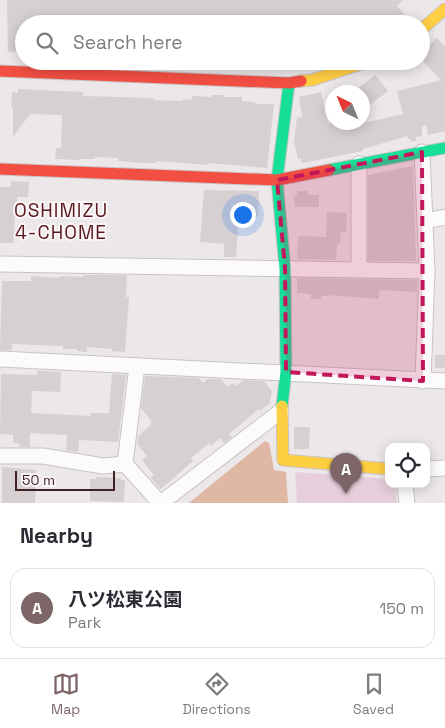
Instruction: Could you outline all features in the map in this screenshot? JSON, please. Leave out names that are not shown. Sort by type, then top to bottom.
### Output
[{"type":"street","points":[[430,22],[445,9]]},
{"type":"street","points":[[0,71],[289,83],[312,80],[343,70]]},
{"type":"street","points":[[289,83],[277,180],[285,268],[286,372],[281,411],[283,460],[385,469]]},
{"type":"street","points":[[0,169],[277,180],[445,148]]},
{"type":"street","points":[[422,152],[426,271],[423,381]]},
{"type":"street","points":[[359,164],[359,269]]},
{"type":"street","points":[[424,221],[445,217]]},
{"type":"street","points":[[0,264],[426,271]]},
{"type":"street","points":[[0,359],[445,381]]},
{"type":"street","points":[[137,366],[125,464],[161,503],[281,411]]},
{"type":"street","points":[[0,456],[43,456],[103,466],[125,464]]},
{"type":"street","points":[[430,469],[445,468]]},
{"type":"street","points":[[405,488],[407,503]]},
{"type":"highlighted area","points":[[422,152],[423,381],[286,372],[285,268],[277,180]]},
{"type":"shaded area","points":[[265,441],[269,443],[274,470],[286,472],[288,503],[189,503]]},
{"type":"shaded area","points":[[295,472],[385,479],[385,488],[395,488],[397,503],[297,503]]},
{"type":"building","points":[[7,0],[403,0],[397,6],[405,15],[15,15],[15,52],[8,52]]},
{"type":"building","points":[[437,38],[445,46],[445,131],[428,135],[426,125],[422,126],[422,136],[413,138],[416,138],[416,141],[411,142],[411,139],[408,139],[407,136],[363,149],[363,151],[302,163],[300,158],[298,159],[294,142],[297,118],[302,117],[299,97],[321,92],[325,110],[325,130],[370,130],[370,122],[403,114],[397,91],[441,80],[430,68],[430,44]]},
{"type":"building","points":[[375,75],[388,91],[370,105],[370,85],[362,85]]},
{"type":"building","points":[[18,89],[83,92],[83,96],[154,98],[153,100],[183,101],[183,99],[192,100],[192,96],[212,97],[212,95],[223,95],[223,97],[242,97],[242,101],[256,102],[255,104],[274,104],[267,168],[208,163],[208,165],[156,161],[156,163],[145,163],[118,161],[118,158],[95,157],[95,159],[80,160],[55,159],[56,148],[61,148],[62,115],[30,114],[13,137],[12,92],[18,93]]},
{"type":"building","points":[[413,166],[416,261],[368,261],[368,175]]},
{"type":"building","points":[[11,181],[29,182],[28,197],[17,197],[14,243],[0,243],[0,187],[11,187]]},
{"type":"building","points":[[204,190],[259,191],[258,217],[239,215],[236,257],[224,257],[224,244],[200,242]]},
{"type":"building","points":[[297,191],[308,191],[308,195],[319,195],[319,207],[295,207],[294,196],[297,195]]},
{"type":"building","points":[[327,212],[347,213],[346,232],[341,232],[340,244],[337,244],[336,260],[297,259],[298,236],[326,237]]},
{"type":"building","points":[[83,275],[127,275],[126,297],[129,297],[125,352],[87,347],[87,352],[77,351],[77,349],[63,349],[63,346],[12,344],[12,350],[0,350],[2,281],[31,281],[31,276],[60,278],[61,276],[83,277]]},
{"type":"building","points":[[297,278],[417,280],[417,292],[379,290],[379,299],[330,295],[321,296],[321,299],[311,299],[311,294],[297,293]]},
{"type":"building","points":[[435,355],[445,355],[445,368],[435,368]]},
{"type":"building","points":[[37,371],[61,372],[60,392],[32,391],[31,413],[90,416],[91,413],[109,413],[112,374],[126,375],[118,442],[79,440],[78,452],[66,450],[67,435],[30,433],[30,447],[19,447],[20,444],[13,443],[13,435],[0,434],[1,374],[37,375]]},
{"type":"building","points":[[145,376],[199,378],[203,383],[208,379],[221,379],[227,387],[233,383],[236,386],[244,380],[264,381],[272,391],[270,403],[260,411],[259,409],[229,434],[232,437],[224,443],[220,438],[211,446],[209,443],[191,458],[193,461],[161,489],[151,478],[154,475],[142,460],[147,456],[137,444],[138,436],[152,422],[141,408]]},
{"type":"building","points":[[294,427],[310,427],[309,449],[294,449]]},
{"type":"building","points":[[2,467],[36,470],[35,503],[2,503]]},
{"type":"building","points":[[96,477],[121,478],[121,480],[125,480],[124,502],[90,501],[90,479],[96,479]]},
{"type":"traffic: fast","points":[[282,406],[286,372],[285,268],[277,180],[289,83]]},
{"type":"traffic: fast","points":[[329,170],[445,148]]},
{"type":"traffic: slow","points":[[430,22],[445,9]]},
{"type":"traffic: slow","points":[[301,81],[312,80],[343,70]]},
{"type":"traffic: slow","points":[[282,406],[283,460],[385,469]]},
{"type":"traffic: jam","points":[[0,71],[289,83],[301,81]]},
{"type":"traffic: jam","points":[[0,169],[277,180],[329,170]]},
{"type":"place","name":"八ツ松東公園","points":[[346,494]]},
{"type":"district","name":"OSHIMIZU 4-CHOME","points":[[61,221]]}]
